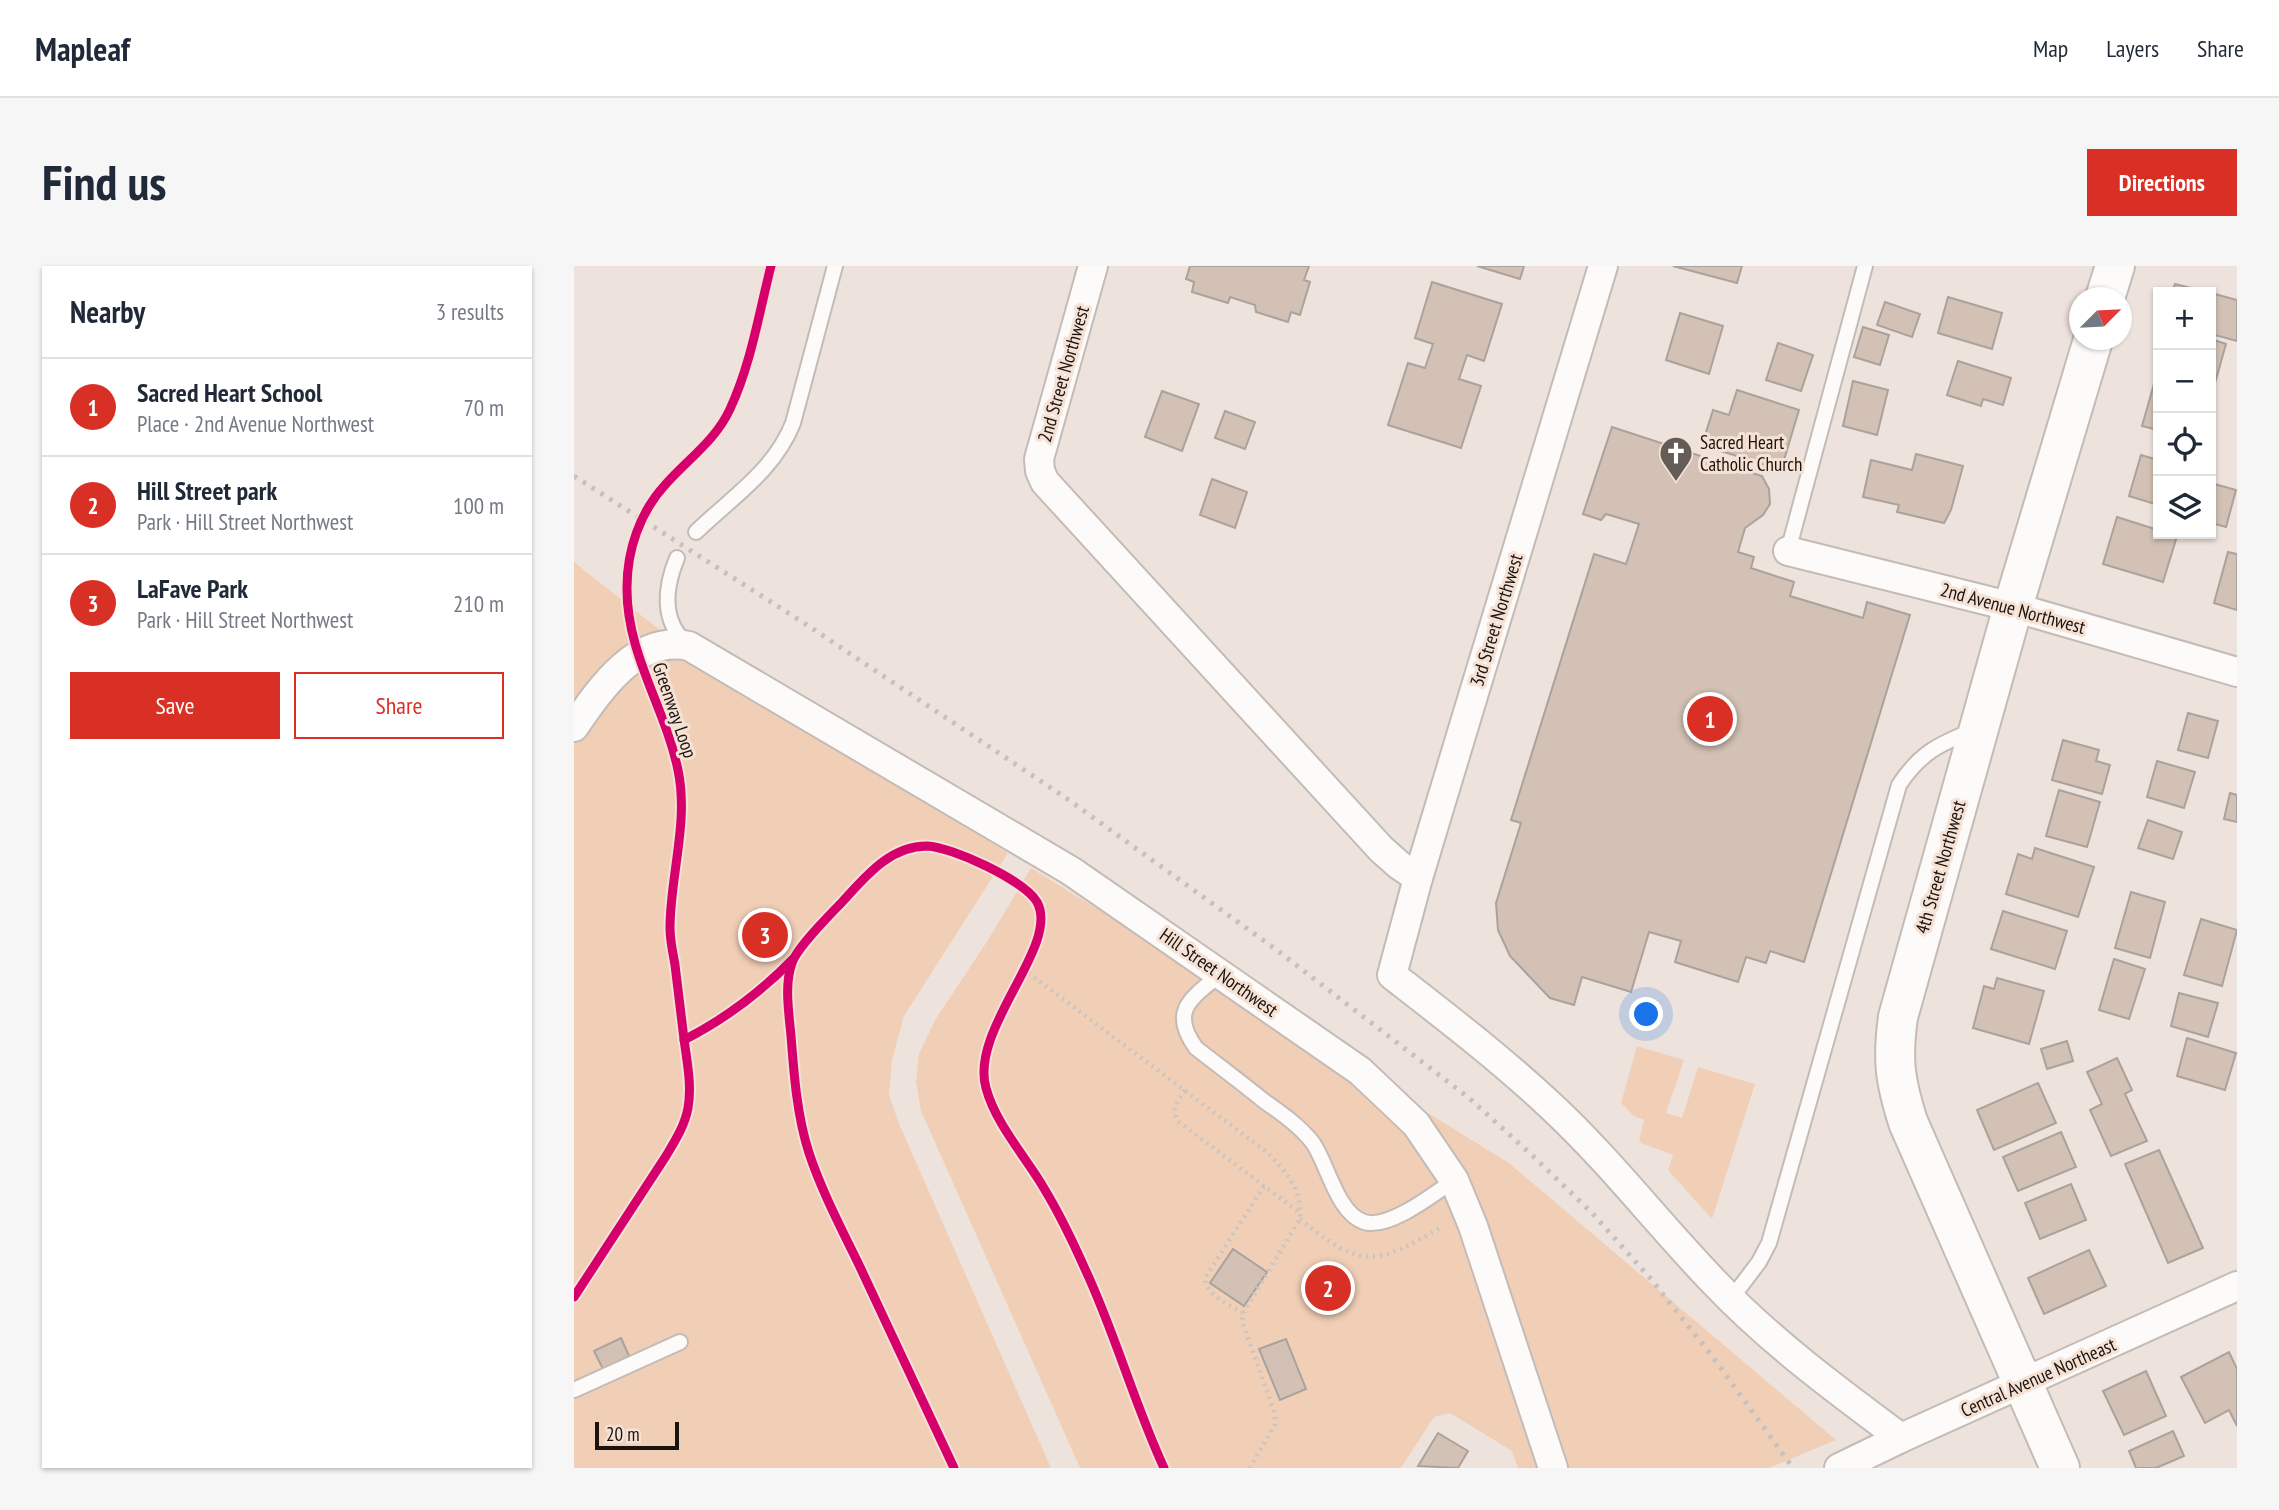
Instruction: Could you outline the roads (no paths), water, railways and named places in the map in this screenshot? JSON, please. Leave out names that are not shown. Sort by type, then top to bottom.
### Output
[{"type":"main road","points":[[2108,287],[2115,266]]},
{"type":"main road","name":"4th Street Northwest","points":[[2060,1468],[1908,1122],[1897,1085],[1893,1053],[1898,1017],[2013,607],[2090,350]]},
{"type":"street","name":"2nd Street Northwest","points":[[1093,266],[1039,459],[1045,482],[1381,849],[1418,878]]},
{"type":"street","name":"3rd Street Northwest","points":[[1603,266],[1418,878],[1392,975],[1552,1107],[1615,1171],[1731,1299]]},
{"type":"street","name":"2nd Avenue Northwest","points":[[1788,551],[2013,607],[2237,672]]},
{"type":"street","points":[[574,727],[622,666],[637,655],[676,643],[690,646]]},
{"type":"street","name":"Hill Street Northwest","points":[[690,646],[1028,844],[1111,898],[1360,1071],[1416,1124],[1454,1180],[1473,1226],[1553,1468]]},
{"type":"street","name":"Central Avenue Northeast","points":[[1839,1468],[1901,1437],[2237,1286]]},
{"type":"street","points":[[1731,1299],[1816,1376],[1901,1437]]},
{"type":"lane","points":[[696,532],[761,474],[784,446],[793,424],[835,266]]},
{"type":"lane","points":[[1788,551],[1866,266]]},
{"type":"lane","points":[[677,558],[667,591],[668,612],[674,629],[690,646]]},
{"type":"lane","points":[[1731,1299],[1759,1262],[1769,1243],[1899,785],[1913,765],[1931,749],[1979,729]]},
{"type":"lane","points":[[1221,974],[1186,1005],[1182,1018],[1187,1035],[1196,1048],[1291,1121],[1312,1142],[1352,1216],[1364,1223],[1378,1224],[1415,1206],[1454,1180]]},
{"type":"lane","points":[[574,1390],[680,1342]]},
{"type":"railway","points":[[574,476],[807,625],[1066,798],[1274,948],[1469,1098],[1592,1213],[1650,1278],[1712,1356],[1793,1468]]},
{"type":"place","name":"Sacred Heart Catholic Church","points":[[1676,483]]},
{"type":"place","name":"Sacred Heart School","points":[[1710,719]]},
{"type":"place","name":"LaFave Park","points":[[765,935]]},
{"type":"place","name":"Hill Street park","points":[[1328,1288]]}]
